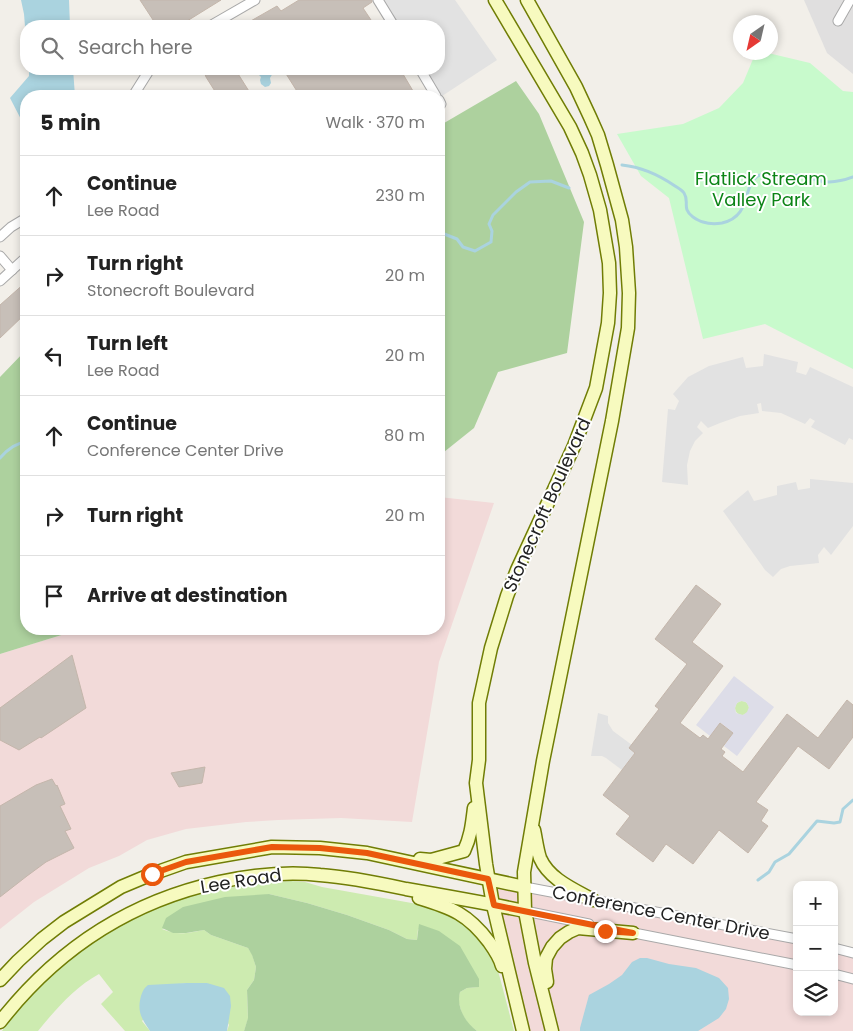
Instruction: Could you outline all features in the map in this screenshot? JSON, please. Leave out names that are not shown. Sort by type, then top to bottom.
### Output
[{"type":"main road","name":"Stonecroft Boulevard","points":[[495,0],[570,127],[582,153],[600,210],[609,263],[610,293],[608,323],[601,366],[593,396],[574,446],[517,570],[491,648],[479,702],[479,760],[476,783],[488,879],[522,1031]]},
{"type":"main road","name":"Stonecroft Boulevard","points":[[527,0],[576,88],[598,135],[622,220],[629,293],[628,328],[612,421],[543,761],[524,872],[525,911],[552,1031]]},
{"type":"main road","points":[[367,853],[432,860],[464,851],[471,832],[476,783]]},
{"type":"main road","points":[[532,821],[540,857],[547,870],[571,888],[593,900]]},
{"type":"main road","name":"Lee Road","points":[[0,980],[42,938],[64,922],[122,887],[186,862],[272,847],[320,848],[367,853],[525,887]]},
{"type":"main road","name":"Lee Road","points":[[0,1022],[17,1000],[62,957],[82,941],[106,926],[151,903],[198,887],[258,875],[319,874],[525,911]]},
{"type":"main road","points":[[357,880],[445,906],[471,921],[487,939],[501,961],[522,1031]]},
{"type":"main road","points":[[559,1031],[545,969],[546,958],[552,947],[560,938],[578,928],[633,933]]},
{"type":"street","points":[[220,20],[255,0]]},
{"type":"street","points":[[378,0],[390,20]]},
{"type":"street","points":[[838,21],[850,0]]},
{"type":"street","points":[[137,90],[146,75]]},
{"type":"street","points":[[424,75],[432,90]]},
{"type":"street","points":[[0,237],[20,222]]},
{"type":"street","points":[[0,256],[12,270]]},
{"type":"street","points":[[0,281],[20,263]]},
{"type":"street","name":"Conference Center Drive","points":[[525,887],[793,938]]},
{"type":"street","name":"Conference Center Drive","points":[[525,911],[793,964]]},
{"type":"street","points":[[838,949],[853,953]]},
{"type":"street","points":[[838,975],[853,979]]},
{"type":"shaded area","points":[[383,0],[455,0],[497,60],[445,94],[445,90],[438,90],[429,75],[445,75],[445,20],[395,20]]},
{"type":"shaded area","points":[[804,0],[853,0],[853,74],[827,53]]},
{"type":"shaded area","points":[[764,354],[798,362],[796,372],[806,375],[810,367],[853,387],[853,440],[849,438],[845,445],[811,427],[815,421],[810,418],[805,424],[781,413],[762,411],[761,403],[757,404],[759,413],[740,416],[708,428],[701,421],[697,427],[703,433],[695,441],[690,451],[687,465],[688,485],[662,482],[668,409],[675,410],[679,401],[673,394],[688,377],[709,366],[743,357],[746,368],[763,366]]},
{"type":"shaded area","points":[[810,479],[853,483],[853,526],[831,555],[824,547],[818,555],[819,563],[790,566],[781,569],[773,577],[765,570],[723,511],[748,490],[754,501],[777,495],[777,486],[796,482],[798,490],[810,488]]},
{"type":"shaded area","points":[[445,498],[494,503],[439,662],[412,822],[341,818],[246,822],[186,829],[147,840],[119,856],[89,868],[34,902],[0,929],[0,654],[62,635],[445,635]]},
{"type":"shaded area","points":[[734,676],[774,707],[737,756],[724,746],[733,733],[721,723],[710,736],[696,725]],"holes":[[[741,701],[746,702],[749,707],[747,712],[743,715],[736,713],[737,703]]]},
{"type":"shaded area","points":[[598,713],[608,716],[608,723],[613,731],[632,745],[635,753],[622,770],[602,756],[591,756]]},
{"type":"shaded area","points":[[488,879],[793,943],[793,1016],[838,1016],[838,953],[853,956],[853,1031],[526,1031]]},
{"type":"green space","name":"Flatlick Stream Valley Park","points":[[778,55],[810,63],[843,91],[853,92],[853,369],[765,324],[703,339],[669,198],[641,176],[617,134],[683,124],[719,108],[743,83],[753,60],[778,60]]},
{"type":"green space","points":[[516,81],[539,114],[584,222],[567,353],[498,372],[474,428],[445,451],[445,122]]},
{"type":"green space","points":[[20,356],[20,635],[62,635],[0,654],[0,377]]},
{"type":"green space","points":[[742,701],[747,703],[749,708],[747,713],[742,715],[737,713],[735,708],[737,703]]},
{"type":"green space","points":[[291,881],[305,882],[322,887],[434,907],[473,927],[495,961],[514,1031],[477,1031],[469,1025],[462,1014],[458,1000],[460,992],[467,988],[478,987],[418,929],[417,940],[407,939],[389,930],[347,915],[269,894],[162,929],[178,933],[204,930],[211,935],[248,948],[256,967],[254,980],[247,990],[248,1019],[244,1031],[227,1031],[229,1025],[207,983],[186,983],[173,985],[142,1021],[150,1031],[125,1031],[101,1004],[113,992],[99,974],[74,992],[58,1007],[38,1031],[2,1031],[28,998],[46,980],[87,947],[132,920],[156,908],[205,892],[237,886]]},
{"type":"green space","points":[[269,894],[347,915],[389,930],[407,939],[417,940],[419,924],[439,931],[460,946],[479,979],[479,987],[467,988],[460,992],[459,998],[462,1014],[477,1031],[244,1031],[248,1018],[247,990],[254,980],[256,967],[248,948],[211,935],[204,930],[173,933],[162,928],[166,918],[183,907],[225,897]]},
{"type":"water","points":[[21,0],[69,0],[70,20],[24,20]]},
{"type":"water","points":[[73,75],[75,90],[20,90],[20,117],[10,98],[29,76]]},
{"type":"water","points":[[259,75],[272,75],[269,86],[265,87],[261,84],[261,77]]},
{"type":"water","points":[[640,958],[696,968],[719,978],[728,988],[729,999],[726,1009],[719,1018],[698,1031],[580,1031],[589,995],[622,975],[632,962]]},
{"type":"water","points":[[207,983],[224,988],[230,996],[231,1006],[227,1031],[150,1031],[142,1018],[140,1010],[140,1001],[144,989],[148,985]]},
{"type":"building","points":[[140,0],[221,0],[189,20],[153,20]]},
{"type":"building","points":[[299,0],[372,0],[363,8],[371,20],[252,20],[277,6],[281,11]]},
{"type":"building","points":[[205,75],[239,75],[248,90],[214,90]]},
{"type":"building","points":[[287,75],[404,75],[412,90],[296,90]]},
{"type":"building","points":[[20,287],[20,319],[0,338],[0,305]]},
{"type":"building","points":[[696,585],[721,604],[692,642],[723,666],[680,723],[700,738],[703,735],[708,739],[720,723],[733,733],[721,749],[725,752],[722,756],[743,772],[787,714],[818,738],[847,700],[853,705],[853,737],[829,769],[798,746],[756,802],[768,810],[761,821],[768,826],[748,853],[719,830],[693,864],[666,844],[653,862],[616,834],[630,816],[603,795],[635,753],[629,748],[659,709],[655,706],[687,664],[655,639]]},
{"type":"building","points":[[72,655],[86,708],[41,738],[19,750],[0,740],[0,708]]},
{"type":"building","points":[[205,767],[202,783],[179,787],[171,773]]},
{"type":"building","points":[[52,779],[57,785],[65,804],[60,806],[71,829],[65,831],[74,848],[46,862],[0,897],[0,806],[36,785]]},
{"type":"waterway","points":[[622,165],[656,175],[680,189],[686,196],[686,208],[689,214],[700,221],[712,224],[722,223],[739,214],[751,184],[760,175],[775,178],[803,175],[816,180],[830,182],[853,177]]},
{"type":"waterway","points":[[445,234],[457,239],[463,247],[475,251],[491,242],[492,231],[489,224],[493,215],[516,192],[530,182],[551,181],[569,188]]},
{"type":"waterway","points":[[0,458],[5,452],[20,444]]},
{"type":"waterway","points":[[758,880],[769,872],[775,862],[789,854],[817,821],[840,822],[843,809],[853,800]]},
{"type":"route","points":[[152,874],[186,862],[272,847],[320,848],[367,853],[488,879],[494,905],[633,933],[605,931]]}]
